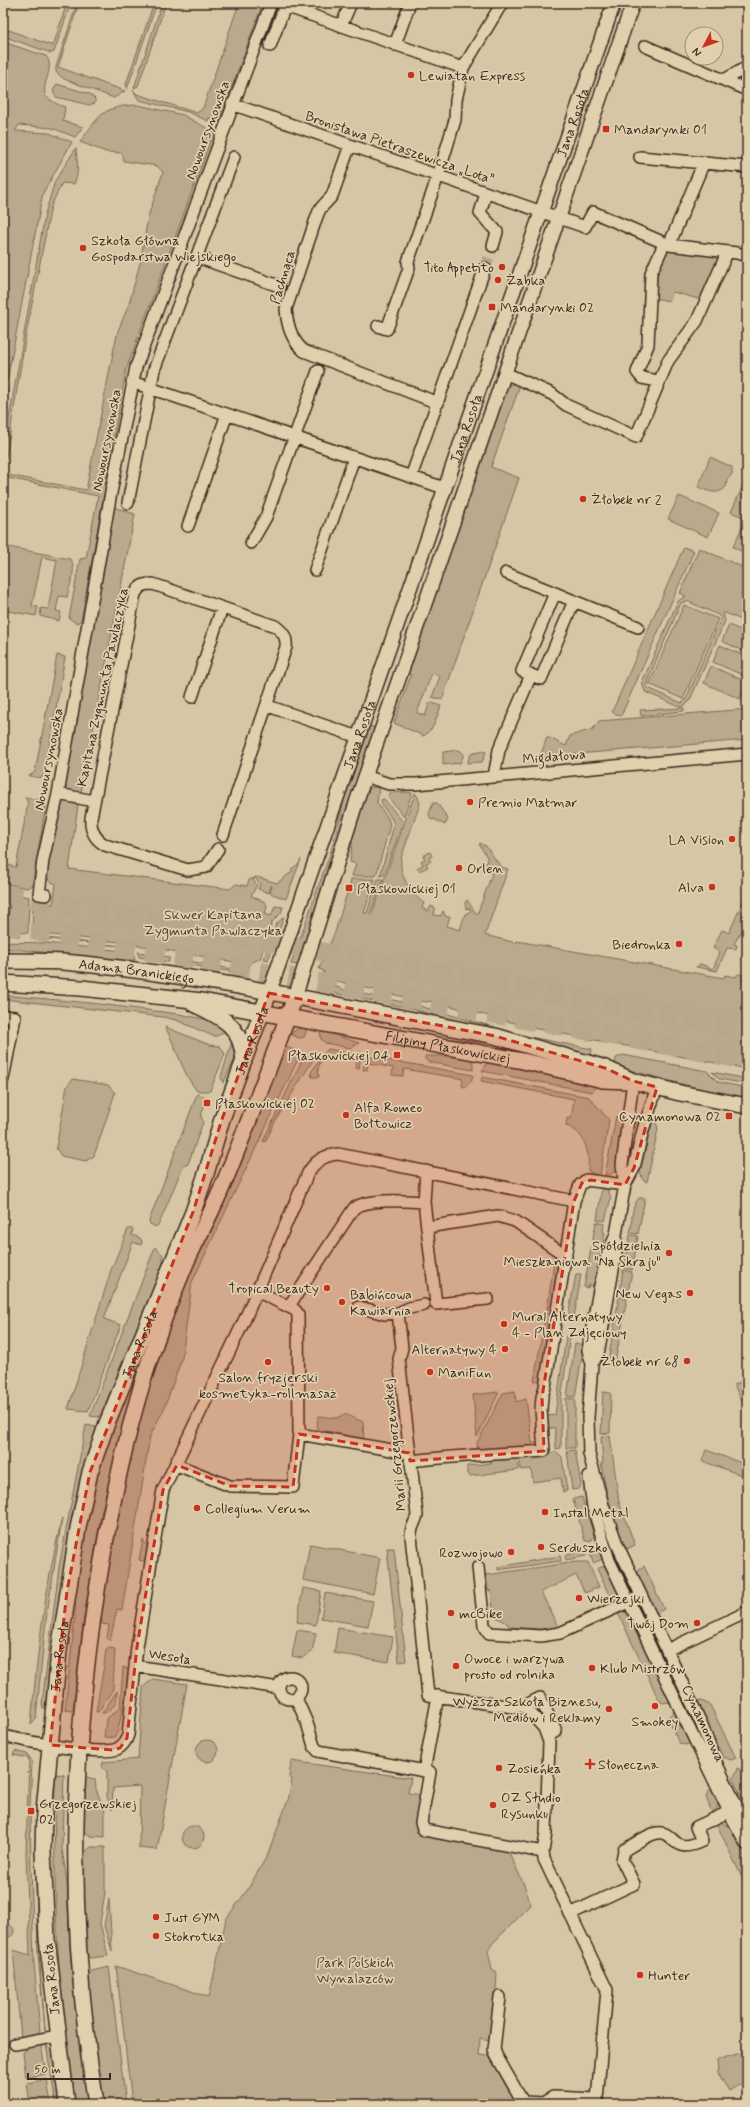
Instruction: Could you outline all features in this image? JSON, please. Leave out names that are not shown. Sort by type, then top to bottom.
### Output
[{"type":"main road","name":"Adama Branickiego","points":[[3,961],[62,962],[114,968],[269,993]]},
{"type":"main road","name":"Adama Branickiego","points":[[3,983],[81,988],[183,999],[263,1012]]},
{"type":"main road","name":"Filipiny Płaskowickiej","points":[[269,993],[495,1036],[605,1068],[632,1081]]},
{"type":"main road","name":"Jana Rosoła","points":[[67,2104],[47,1939],[43,1851],[44,1811],[50,1745],[59,1651],[67,1591],[90,1472],[107,1423],[193,1212],[222,1119],[269,993]]},
{"type":"main road","name":"Jana Rosoła","points":[[96,2104],[86,2042],[79,1975],[75,1840],[78,1748],[93,1608],[114,1492],[148,1366],[186,1265],[222,1186],[295,997]]},
{"type":"main road","name":"Adama Branickiego","points":[[183,999],[228,1023],[240,1040],[244,1061]]},
{"type":"main road","name":"Filipiny Płaskowickiej","points":[[263,1012],[523,1061],[603,1080],[632,1081],[747,1106]]},
{"type":"street","name":"Nowoursynowska","points":[[46,895],[39,894],[43,860],[58,794],[132,382],[136,367],[232,104],[271,3]]},
{"type":"street","points":[[341,26],[351,3]]},
{"type":"street","points":[[395,45],[410,3]]},
{"type":"street","points":[[378,326],[387,329],[408,268],[408,262],[438,176],[455,120],[456,100],[463,68],[502,3]]},
{"type":"street","name":"Jana Rosoła","points":[[269,993],[614,3]]},
{"type":"street","name":"Jana Rosoła","points":[[295,997],[366,776],[634,3]]},
{"type":"street","points":[[270,46],[286,5],[341,26],[463,68]]},
{"type":"street","points":[[644,46],[747,90]]},
{"type":"street","points":[[724,80],[747,67]]},
{"type":"street","name":"Bronisława Pietraszewicza „Lota”","points":[[232,104],[486,194],[585,227],[593,212],[666,244]]},
{"type":"street","name":"Pachnąca","points":[[350,145],[332,196],[320,210],[286,309],[287,322],[294,340],[304,350],[438,403]]},
{"type":"street","points":[[128,503],[154,370],[234,157]]},
{"type":"street","points":[[640,157],[747,167]]},
{"type":"street","points":[[658,381],[642,378],[637,372],[648,345],[651,273],[704,162]]},
{"type":"street","points":[[486,194],[480,213],[497,232],[493,246]]},
{"type":"street","points":[[666,244],[727,253],[737,253],[747,256]]},
{"type":"street","points":[[505,373],[552,394],[566,405],[636,437],[658,381],[668,361],[697,321],[727,253]]},
{"type":"street","points":[[198,256],[278,286]]},
{"type":"street","points":[[411,477],[486,268]]},
{"type":"street","points":[[251,543],[266,517],[293,437],[318,371]]},
{"type":"street","points":[[132,382],[444,488]]},
{"type":"street","points":[[188,526],[227,414]]},
{"type":"street","points":[[315,570],[354,458]]},
{"type":"street","points":[[506,573],[638,627]]},
{"type":"street","name":"Kapitana Zygmunta Pawlaczyka","points":[[218,850],[206,866],[196,870],[188,870],[105,845],[97,839],[92,830],[90,818],[135,594],[139,588],[145,584],[153,584],[275,626],[285,636],[286,647],[268,706],[223,835]]},
{"type":"street","points":[[555,593],[522,671],[531,675],[541,679],[574,601]]},
{"type":"street","points":[[192,697],[222,608]]},
{"type":"street","points":[[494,776],[499,750],[531,675]]},
{"type":"street","points":[[268,706],[358,737]]},
{"type":"street","name":"Migdałowa","points":[[366,776],[383,783],[398,785],[747,754]]},
{"type":"street","points":[[58,794],[94,801]]},
{"type":"street","points":[[3,1016],[15,1017],[3,1079]]},
{"type":"street","name":"Cynamonowa","points":[[625,1186],[622,1165],[632,1081]]},
{"type":"street","name":"Cynamonowa","points":[[657,1087],[643,1130],[634,1168],[625,1186],[616,1234],[616,1253],[598,1354],[592,1364],[588,1417],[589,1478],[593,1508],[599,1534],[609,1560],[733,1810],[747,1828]]},
{"type":"street","points":[[135,1666],[163,1490],[177,1465],[257,1291],[308,1173],[320,1159],[338,1154],[574,1201]]},
{"type":"street","points":[[426,1171],[424,1202],[436,1304],[488,1299]]},
{"type":"street","points":[[299,1434],[410,1457],[476,1456],[544,1451],[542,1397],[546,1387],[574,1201],[580,1185],[586,1180],[625,1186]]},
{"type":"street","points":[[289,1306],[354,1208],[360,1204],[374,1202],[424,1202]]},
{"type":"street","points":[[427,1227],[498,1216],[515,1221],[566,1256]]},
{"type":"street","points":[[177,1465],[230,1486],[293,1487],[299,1434],[298,1314],[289,1306],[257,1291]]},
{"type":"street","points":[[359,1307],[385,1314],[398,1313],[409,1308],[424,1305]]},
{"type":"street","name":"Marii Grzegorzewskiej","points":[[398,1313],[402,1348],[399,1359],[417,1515],[416,1521],[410,1531],[433,1696],[424,1771]]},
{"type":"street","name":"Cynamonowa","points":[[589,1454],[603,1505],[614,1536],[702,1725],[747,1845]]},
{"type":"street","points":[[478,1567],[484,1625],[489,1633],[554,1635],[641,1596]]},
{"type":"street","points":[[667,1650],[747,1612]]},
{"type":"street","name":"Wesoła","points":[[78,1748],[112,1750],[120,1748],[125,1742],[128,1735],[135,1666],[279,1688],[280,1693],[287,1699],[296,1698]]},
{"type":"street","points":[[279,1688],[285,1678],[294,1677],[297,1679],[302,1687],[299,1696],[296,1698],[307,1723],[314,1746],[318,1750],[430,1772],[421,1823],[424,1830],[542,1852]]},
{"type":"street","points":[[433,1696],[513,1707],[524,1706],[540,1698],[556,1732],[548,1736]]},
{"type":"street","points":[[500,1997],[494,2049],[523,2102],[543,2103],[553,2097],[597,2099],[604,2007],[607,1990],[542,1852],[546,1834],[550,1751],[548,1736],[544,1728],[524,1706]]},
{"type":"street","points":[[3,1736],[50,1745],[78,1748]]},
{"type":"street","points":[[570,1914],[634,1884],[622,1860],[624,1850],[657,1834],[662,1834],[682,1847],[692,1846],[702,1841],[696,1827],[733,1810]]},
{"type":"street","points":[[15,2044],[58,2036]]},
{"type":"highlighted area","points":[[269,993],[495,1036],[605,1068],[633,1081],[657,1087],[634,1168],[625,1185],[591,1180],[582,1183],[574,1201],[542,1397],[544,1451],[410,1461],[409,1453],[299,1434],[293,1487],[230,1486],[177,1465],[163,1490],[137,1647],[127,1738],[120,1748],[112,1750],[50,1745],[67,1591],[90,1472],[193,1212],[222,1119]]},
{"type":"green space","points":[[67,3],[71,3],[54,52],[51,53],[3,36],[3,28],[53,46]]},
{"type":"green space","points":[[77,3],[79,3],[58,67],[125,91],[114,98],[64,79],[56,72],[56,67]]},
{"type":"green space","points":[[154,3],[157,3],[127,89],[126,84]]},
{"type":"green space","points":[[162,3],[166,3],[138,86],[134,88]]},
{"type":"green space","points":[[239,3],[263,3],[219,121],[209,118],[208,121],[188,112],[139,100],[133,90],[137,94],[197,113],[203,108]]},
{"type":"green space","points":[[3,42],[46,56],[49,61],[49,71],[45,87],[46,97],[65,107],[63,121],[83,127],[75,137],[52,128],[19,125],[15,131],[49,133],[72,142],[43,193],[6,386],[8,391],[3,418]]},
{"type":"green space","points":[[57,84],[90,94],[95,99],[95,103],[89,105],[56,97],[53,91]]},
{"type":"green space","points":[[138,105],[183,115],[214,132],[126,370],[81,621],[76,623],[69,618],[80,559],[86,558],[98,496],[3,477],[3,453],[45,214],[55,181],[76,148],[78,170],[74,184],[62,183],[51,206],[25,340],[4,470],[8,475],[86,490],[118,331],[129,304],[140,263],[148,217],[163,172],[157,166],[124,161],[122,153],[106,152],[80,142],[92,125],[109,110],[117,107]]},
{"type":"green space","points":[[670,251],[714,256],[718,261],[702,300],[673,292],[669,301],[654,298],[655,278],[658,266]]},
{"type":"green space","points":[[511,384],[517,384],[519,388],[491,467],[519,478],[442,700],[432,697],[440,676],[432,673],[417,713],[425,716],[430,702],[441,706],[433,727],[424,736],[394,723],[411,675],[408,673],[507,387]]},
{"type":"green space","points":[[710,457],[732,467],[732,474],[727,480],[726,487],[723,490],[716,492],[698,487]]},
{"type":"green space","points":[[747,477],[747,508],[743,517],[731,512]]},
{"type":"green space","points":[[679,496],[719,513],[708,537],[668,519]]},
{"type":"green space","points":[[113,507],[135,514],[81,792],[70,791],[66,788],[65,782]]},
{"type":"green space","points":[[744,523],[747,525],[747,554],[733,547]]},
{"type":"green space","points":[[3,546],[70,559],[73,572],[67,597],[59,596],[56,611],[61,612],[59,621],[40,616],[41,608],[48,609],[57,560],[42,557],[32,606],[38,607],[36,616],[3,610]]},
{"type":"green space","points":[[684,547],[694,551],[621,716],[612,712]]},
{"type":"green space","points":[[699,548],[747,569],[747,620],[746,622],[723,612],[725,621],[689,702],[680,707],[645,692],[642,682],[678,601],[686,596],[680,593]],"holes":[[[687,601],[718,615],[721,618],[686,699],[682,703],[648,688],[646,684],[681,603]]]},
{"type":"green space","points":[[684,605],[718,619],[683,699],[649,684]]},
{"type":"green space","points":[[729,625],[747,633],[747,653],[722,641]]},
{"type":"green space","points":[[720,645],[747,657],[747,677],[713,662]]},
{"type":"green space","points":[[57,655],[65,657],[44,776],[40,778],[29,776],[35,772]]},
{"type":"green space","points":[[711,666],[747,682],[740,699],[704,683]]},
{"type":"green space","points":[[684,708],[684,711],[641,716],[640,710]]},
{"type":"green space","points":[[747,709],[747,740],[540,757],[547,737],[566,746],[570,736],[593,729],[599,721]]},
{"type":"green space","points":[[370,726],[375,728],[348,805],[300,965],[291,964],[332,848],[344,800]]},
{"type":"green space","points":[[459,750],[464,754],[460,763],[443,765],[443,752]]},
{"type":"green space","points":[[483,751],[486,752],[482,762],[467,763],[471,754]]},
{"type":"green space","points":[[371,787],[379,788],[377,803],[388,818],[390,825],[376,876],[352,876],[356,864],[350,862],[353,835],[367,793]]},
{"type":"green space","points":[[390,793],[412,793],[404,817],[388,797]]},
{"type":"green space","points":[[415,793],[420,804],[401,858],[401,864],[406,883],[414,894],[424,903],[422,908],[428,911],[431,906],[435,908],[434,915],[441,916],[443,911],[446,917],[450,916],[447,926],[460,930],[465,914],[471,911],[469,908],[466,909],[465,902],[467,900],[477,915],[492,874],[486,868],[487,857],[479,844],[481,843],[483,846],[485,845],[501,867],[508,869],[485,935],[516,943],[517,941],[724,978],[725,975],[736,977],[738,974],[743,975],[742,981],[747,982],[747,1069],[537,1029],[432,1001],[426,1002],[323,978],[324,971],[319,969],[335,932],[347,893],[349,894],[351,879],[375,879],[364,913],[367,913],[378,879],[383,879],[370,914],[372,914]]},
{"type":"green space","points":[[25,797],[45,801],[46,806],[32,886],[27,888],[3,883],[3,864],[16,867],[28,803]]},
{"type":"green space","points":[[384,799],[403,822],[384,875],[380,876],[394,825],[382,803],[381,800]]},
{"type":"green space","name":"Skwer Kapitana Zygmunta Pawlaczyka","points":[[60,800],[78,805],[69,869],[230,889],[236,884],[247,886],[249,880],[257,877],[277,883],[293,871],[291,869],[299,864],[301,859],[286,899],[270,893],[271,885],[269,893],[258,889],[260,884],[255,878],[253,880],[257,885],[251,896],[265,902],[267,906],[265,914],[271,916],[275,906],[283,907],[281,913],[272,922],[260,959],[246,964],[120,942],[32,933],[33,901],[53,904],[56,884],[49,881],[46,873]]},
{"type":"green space","points":[[433,803],[437,803],[448,819],[445,825],[434,819],[431,820],[429,814]]},
{"type":"green space","points":[[430,852],[432,856],[429,858],[431,861],[426,863],[428,867],[419,871],[417,868],[423,865],[421,861],[425,859],[423,856]]},
{"type":"green space","points":[[747,892],[747,914],[742,925],[744,927],[734,944],[737,945],[736,949],[727,948],[717,971],[696,967],[701,964],[713,969],[720,952],[713,948],[722,930],[729,933]]},
{"type":"green space","points":[[7,893],[29,897],[28,933],[3,932],[3,922],[7,923],[11,899],[6,899]]},
{"type":"green space","points":[[284,917],[268,960],[264,959],[276,924]]},
{"type":"green space","points":[[45,938],[131,947],[48,939]]},
{"type":"green space","points":[[3,942],[44,943],[134,952],[135,960],[115,960],[3,948]]},
{"type":"green space","points":[[138,952],[169,957],[169,962],[139,957]]},
{"type":"green space","points":[[179,959],[243,971],[240,973],[178,963]]},
{"type":"green space","points":[[329,984],[344,990],[412,1004],[530,1037],[592,1049],[591,1055],[603,1058],[603,1063],[409,1008],[328,992]]},
{"type":"green space","points":[[3,995],[91,1003],[179,1014],[209,1020],[225,1031],[217,1036],[213,1036],[176,1020],[163,1017],[3,999]]},
{"type":"green space","points":[[165,1027],[210,1045],[220,1046],[225,1054],[210,1091],[197,1091],[192,1084],[183,1068]]},
{"type":"green space","points":[[300,1027],[308,1027],[304,1037],[299,1038],[290,1034]]},
{"type":"green space","points":[[320,1030],[359,1043],[350,1048],[325,1043],[321,1039]]},
{"type":"green space","points":[[445,1038],[504,1045],[601,1071],[444,1040]]},
{"type":"green space","points":[[232,1041],[235,1059],[223,1083],[221,1077]]},
{"type":"green space","points":[[284,1046],[301,1053],[192,1282],[182,1358],[164,1409],[150,1436],[122,1610],[117,1609],[110,1641],[107,1638],[109,1625],[102,1624],[100,1601],[121,1493],[146,1398],[186,1279]]},
{"type":"green space","points":[[328,1049],[361,1055],[359,1069],[356,1068],[357,1061],[324,1055]]},
{"type":"green space","points":[[305,1054],[313,1060],[277,1118],[265,1142],[263,1141]]},
{"type":"green space","points":[[623,1055],[707,1071],[718,1082],[747,1088],[747,1098],[704,1090],[615,1066],[616,1058]]},
{"type":"green space","points":[[366,1056],[473,1075],[471,1082],[465,1087],[462,1086],[463,1079],[404,1069],[403,1076],[392,1075],[393,1068],[368,1063],[367,1070],[363,1070]]},
{"type":"green space","points":[[425,1056],[450,1056],[470,1059],[473,1063],[473,1070],[428,1062],[425,1059]]},
{"type":"green space","points":[[322,1057],[318,1068],[319,1077],[312,1077],[311,1072]]},
{"type":"green space","points":[[487,1063],[598,1084],[592,1092],[482,1071]]},
{"type":"green space","points":[[712,1072],[747,1079],[747,1084],[719,1079]]},
{"type":"green space","points":[[482,1077],[589,1097],[609,1120],[600,1175],[598,1176],[588,1171],[588,1157],[585,1144],[578,1133],[566,1126],[567,1118],[571,1119],[574,1099],[481,1081]]},
{"type":"green space","points":[[73,1079],[108,1085],[115,1093],[94,1156],[86,1161],[61,1156],[56,1148],[67,1086]]},
{"type":"green space","points":[[197,1094],[207,1097],[201,1116],[203,1122],[188,1164],[183,1166],[159,1224],[156,1227],[150,1224],[149,1221]]},
{"type":"green space","points":[[633,1114],[641,1116],[629,1167],[627,1168]]},
{"type":"green space","points":[[616,1116],[623,1123],[616,1171],[606,1177],[605,1176]]},
{"type":"green space","points":[[653,1119],[656,1122],[658,1129],[647,1182],[643,1180],[640,1172]]},
{"type":"green space","points":[[602,1187],[607,1189],[611,1197],[605,1221],[597,1220]]},
{"type":"green space","points":[[639,1198],[645,1198],[638,1234],[630,1233],[634,1206]]},
{"type":"green space","points":[[596,1222],[604,1224],[603,1232],[605,1233],[595,1286],[589,1285],[588,1288],[584,1287]]},
{"type":"green space","points":[[128,1229],[133,1229],[132,1235],[140,1238],[142,1241],[141,1245],[133,1242],[104,1319],[121,1325],[88,1411],[68,1409],[111,1270]]},
{"type":"green space","points":[[630,1235],[638,1236],[632,1270],[624,1268]]},
{"type":"green space","points":[[155,1247],[163,1255],[163,1265],[102,1413],[98,1417],[90,1416]]},
{"type":"green space","points":[[555,1256],[560,1259],[553,1309],[547,1309]]},
{"type":"green space","points":[[623,1270],[632,1272],[628,1292],[620,1290]]},
{"type":"green space","points":[[576,1274],[581,1274],[574,1318],[568,1317]]},
{"type":"green space","points":[[619,1297],[627,1299],[614,1368],[608,1362]]},
{"type":"green space","points":[[546,1313],[553,1315],[542,1380],[534,1381]]},
{"type":"green space","points":[[566,1336],[570,1337],[561,1399],[561,1448],[556,1449],[555,1428],[548,1428],[547,1416],[555,1415]]},
{"type":"green space","points":[[575,1343],[584,1345],[575,1397],[567,1396]]},
{"type":"green space","points":[[138,1366],[141,1367],[101,1514],[84,1617],[73,1711],[65,1710],[75,1615],[76,1580],[93,1492],[106,1442]]},
{"type":"green space","points":[[747,1379],[747,1412],[734,1385]]},
{"type":"green space","points":[[515,1391],[516,1402],[526,1399],[532,1443],[538,1443],[535,1448],[478,1451],[477,1443],[503,1393]]},
{"type":"green space","points":[[499,1392],[477,1437],[473,1395]]},
{"type":"green space","points":[[603,1392],[611,1393],[610,1433],[601,1434]]},
{"type":"green space","points":[[566,1398],[575,1399],[575,1448],[566,1448]]},
{"type":"green space","points":[[342,1415],[347,1415],[363,1422],[364,1441],[333,1435],[333,1432],[317,1430],[318,1416],[337,1418]]},
{"type":"green space","points":[[86,1425],[96,1427],[80,1486],[64,1569],[55,1625],[46,1709],[43,1708],[42,1703],[59,1567]]},
{"type":"green space","points":[[610,1436],[619,1502],[635,1545],[627,1549],[618,1534],[614,1522],[601,1463],[603,1463],[601,1437]]},
{"type":"green space","points":[[575,1450],[581,1485],[579,1489],[572,1490],[567,1451]]},
{"type":"green space","points":[[706,1450],[747,1465],[747,1477],[702,1461]]},
{"type":"green space","points":[[557,1452],[562,1457],[567,1490],[563,1492],[561,1478],[533,1482],[531,1469],[521,1470],[519,1456]]},
{"type":"green space","points":[[493,1458],[517,1458],[518,1470],[470,1476],[467,1474],[467,1466],[491,1463]]},
{"type":"green space","points":[[582,1497],[594,1536],[592,1540],[585,1541],[573,1499]]},
{"type":"green space","points":[[62,1518],[46,1620],[36,1718],[31,1725],[42,1621]]},
{"type":"green space","points":[[143,1540],[149,1549],[147,1562],[139,1560]]},
{"type":"green space","points":[[310,1544],[380,1558],[373,1594],[303,1580]]},
{"type":"green space","points":[[595,1546],[599,1548],[603,1559],[593,1563],[589,1549]]},
{"type":"green space","points":[[387,1548],[394,1548],[406,1661],[399,1662]]},
{"type":"green space","points":[[583,1550],[586,1556],[566,1560],[565,1556]]},
{"type":"green space","points":[[560,1556],[561,1561],[498,1570],[498,1567]]},
{"type":"green space","points":[[576,1562],[588,1562],[599,1587],[585,1593],[576,1575],[541,1592],[558,1627],[541,1629],[509,1627],[507,1623],[494,1616],[491,1591],[488,1590],[486,1575]]},
{"type":"green space","points":[[606,1565],[618,1590],[616,1602],[613,1603],[597,1569]]},
{"type":"green space","points":[[644,1566],[664,1609],[655,1614],[637,1575],[639,1569]]},
{"type":"green space","points":[[303,1588],[321,1591],[316,1625],[297,1622]]},
{"type":"green space","points":[[325,1593],[373,1601],[368,1626],[321,1618]]},
{"type":"green space","points":[[639,1604],[684,1695],[679,1698],[636,1606]]},
{"type":"green space","points":[[623,1611],[629,1614],[671,1702],[662,1703],[658,1698],[618,1613]]},
{"type":"green space","points":[[338,1628],[393,1637],[389,1662],[334,1653]]},
{"type":"green space","points":[[297,1630],[316,1633],[312,1652],[302,1658],[292,1656]]},
{"type":"green space","points":[[109,1648],[115,1649],[113,1689],[98,1712],[96,1712],[106,1650]]},
{"type":"green space","points":[[123,1667],[130,1670],[118,1731],[114,1737],[104,1738],[106,1719],[120,1708]]},
{"type":"green space","points":[[153,1679],[187,1684],[157,1850],[139,1848],[140,1786],[113,1788],[112,1810],[107,1797],[107,1771],[102,1768],[103,1762],[138,1759],[143,1687]]},
{"type":"green space","points":[[117,1691],[116,1704],[105,1713],[102,1713]]},
{"type":"green space","points":[[697,1700],[710,1705],[736,1758],[731,1760],[723,1757]]},
{"type":"green space","points":[[675,1711],[690,1743],[686,1745],[679,1743],[669,1721],[669,1716]]},
{"type":"green space","points":[[203,1740],[211,1740],[218,1747],[218,1755],[211,1762],[203,1762],[196,1755],[196,1747]]},
{"type":"green space","points":[[15,1751],[27,1754],[32,1761],[30,1806],[31,1868],[34,1962],[40,2032],[40,2034],[21,2038],[13,1950],[30,1955],[26,1854],[29,1758],[13,1755]]},
{"type":"green space","name":"Park Polskich Wynalazców","points":[[291,1761],[411,1778],[408,1793],[421,1795],[416,1832],[507,1848],[525,1887],[531,1905],[492,1944],[488,1951],[492,1970],[497,1973],[493,2037],[490,2040],[480,2038],[479,2055],[489,2056],[518,2104],[132,2104],[116,1966],[209,1997],[226,1919],[248,1889],[268,1854],[289,1797],[292,1779],[289,1778]]},
{"type":"green space","points":[[738,1768],[742,1771],[747,1780],[744,1781],[747,1786],[747,1808],[733,1779]]},
{"type":"green space","points":[[55,1774],[64,1775],[62,1848],[67,1883],[70,1951],[88,2104],[75,2104],[64,2022],[60,1981],[56,1898]]},
{"type":"green space","points":[[86,1777],[95,1779],[96,1789],[105,1812],[105,1837],[90,1836],[82,1829],[83,1780]]},
{"type":"green space","points":[[713,1789],[718,1805],[712,1813],[706,1797],[708,1792]]},
{"type":"green space","points":[[720,1822],[730,1827],[747,1862],[746,1886],[716,1823]]},
{"type":"green space","points":[[193,1826],[201,1829],[204,1837],[201,1845],[193,1848],[185,1845],[182,1837],[185,1829]]},
{"type":"green space","points":[[91,1847],[105,1847],[105,1893],[100,1923],[108,1956],[90,1958],[87,1952],[83,1926],[83,1854]]},
{"type":"green space","points":[[35,1851],[40,1879],[42,1924],[39,1953],[45,2030],[38,1955]]},
{"type":"green space","points":[[109,1899],[112,1951],[104,1926]]},
{"type":"green space","points":[[8,1925],[12,1927],[14,1931],[12,1935],[8,1937],[4,1935],[2,1931],[4,1927]]},
{"type":"green space","points":[[109,1967],[126,2104],[103,2104],[101,2094],[87,1974],[92,1971]]},
{"type":"green space","points":[[35,2044],[41,2044],[46,2074],[26,2078],[23,2052]]},
{"type":"green space","points":[[46,2045],[52,2051],[60,2104],[56,2104]]},
{"type":"green space","points":[[747,2051],[747,2080],[729,2091],[718,2073],[717,2060]]},
{"type":"green space","points":[[47,2079],[51,2104],[30,2104],[27,2083]]},
{"type":"tunnel","points":[[485,268],[493,246]]},
{"type":"tunnel","points":[[3,894],[747,1029]]},
{"type":"tunnel","points":[[3,925],[747,1060]]},
{"type":"place","name":"Lewiatan Express","points":[[411,75]]},
{"type":"place","name":"Mandarynki 01","points":[[606,129]]},
{"type":"place","name":"Szkoła Główna Gospodarstwa Wiejskiego","points":[[83,248]]},
{"type":"place","name":"Tito Appetito","points":[[502,267]]},
{"type":"place","name":"Żabka","points":[[498,280]]},
{"type":"place","name":"Mandarynki 02","points":[[492,307]]},
{"type":"place","name":"Żłobek nr 2","points":[[583,499]]},
{"type":"place","name":"Premio Matmar","points":[[470,802]]},
{"type":"place","name":"LA Vision","points":[[732,839]]},
{"type":"place","name":"Orlen","points":[[459,868]]},
{"type":"place","name":"Alva","points":[[712,887]]},
{"type":"place","name":"Płaskowickiej 01","points":[[349,888]]},
{"type":"place","name":"Biedronka","points":[[679,944]]},
{"type":"place","name":"Płaskowickiej 04","points":[[397,1055]]},
{"type":"place","name":"Płaskowickiej 02","points":[[207,1103]]},
{"type":"place","name":"Alfa Romeo Bołtowicz","points":[[346,1115]]},
{"type":"place","name":"Cynamonowa 02","points":[[729,1116]]},
{"type":"place","name":"Spółdzielnia Mieszkaniowa \"Na Skraju\"","points":[[669,1253]]},
{"type":"place","name":"Tropical Beauty","points":[[327,1288]]},
{"type":"place","name":"New Vegas","points":[[690,1293]]},
{"type":"place","name":"Babińcowa Kawiarnia","points":[[342,1302]]},
{"type":"place","name":"Mural Alternatywy 4 - Plan Zdjęciowy","points":[[504,1324]]},
{"type":"place","name":"Alternatywy 4","points":[[505,1349]]},
{"type":"place","name":"Żłobek nr 68","points":[[687,1361]]},
{"type":"place","name":"Salon fryzjerski kosmetyka-rollmasaż","points":[[268,1362]]},
{"type":"place","name":"ManiFun","points":[[430,1372]]},
{"type":"place","name":"Collegium Verum","points":[[197,1508]]},
{"type":"place","name":"Instal Metal","points":[[545,1512]]},
{"type":"place","name":"Serduszko","points":[[541,1547]]},
{"type":"place","name":"Rozwojowo","points":[[511,1552]]},
{"type":"place","name":"Wierzejki","points":[[579,1598]]},
{"type":"place","name":"mcBike","points":[[451,1613]]},
{"type":"place","name":"Twój Dom","points":[[697,1623]]},
{"type":"place","name":"Owoce i warzywa prosto od rolnika","points":[[456,1666]]},
{"type":"place","name":"Klub Mistrzów","points":[[592,1668]]},
{"type":"place","name":"Smokey","points":[[655,1706]]},
{"type":"place","name":"Wyższa Szkoła Biznesu, Mediów i Reklamy","points":[[609,1709]]},
{"type":"place","name":"Słoneczna","points":[[590,1764]]},
{"type":"place","name":"Zosieńka","points":[[499,1768]]},
{"type":"place","name":"OZ Studio Rysunku","points":[[493,1805]]},
{"type":"place","name":"Grzegorzewskiej 02","points":[[31,1811]]},
{"type":"place","name":"Just GYM","points":[[156,1917]]},
{"type":"place","name":"Stokrotka","points":[[156,1936]]},
{"type":"place","name":"Hunter","points":[[640,1975]]}]
